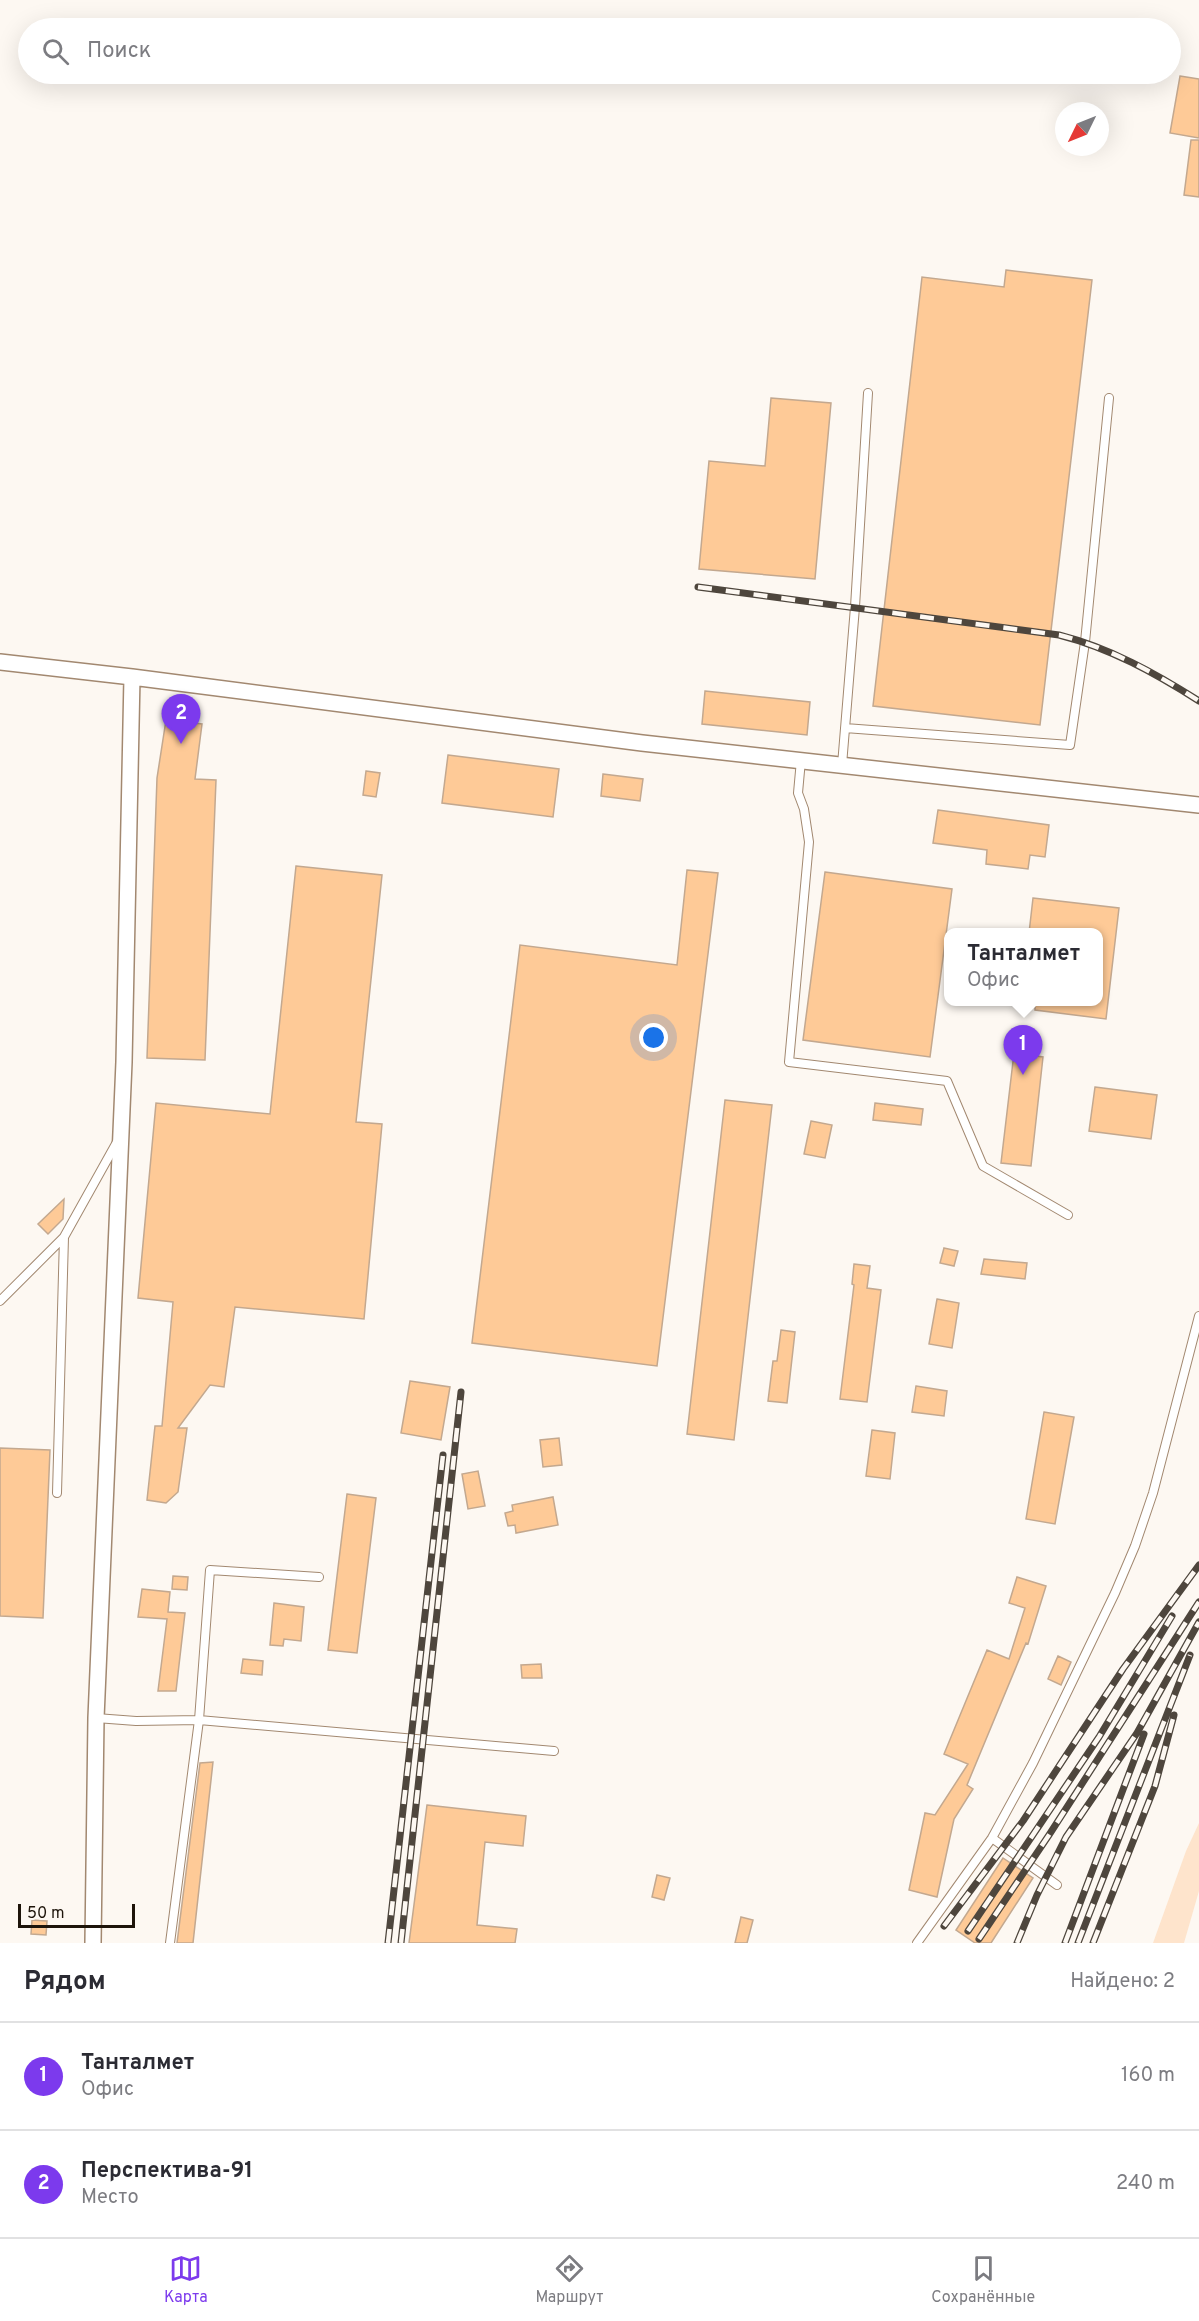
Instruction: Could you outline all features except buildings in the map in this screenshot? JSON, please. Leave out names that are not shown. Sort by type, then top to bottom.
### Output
[{"type":"street","points":[[0,662],[642,743],[1199,805]]},
{"type":"street","points":[[93,1943],[96,1718],[121,1136],[133,712],[132,677]]},
{"type":"lane","points":[[842,765],[855,607],[867,393]]},
{"type":"lane","points":[[845,728],[1070,745],[1085,642],[1109,398]]},
{"type":"lane","points":[[801,760],[798,794],[804,809],[809,842],[789,1062],[947,1081],[983,1166],[1068,1215]]},
{"type":"lane","points":[[0,1301],[64,1237],[121,1136]]},
{"type":"lane","points":[[57,1493],[64,1237]]},
{"type":"lane","points":[[917,1943],[992,1838],[1033,1763],[1115,1593],[1135,1546],[1153,1493],[1199,1316]]},
{"type":"lane","points":[[170,1943],[199,1720],[210,1570],[319,1577]]},
{"type":"lane","points":[[96,1718],[136,1721],[199,1720],[554,1751]]},
{"type":"lane","points":[[992,1838],[1057,1885]]},
{"type":"shaded area","points":[[1199,1823],[1199,1891],[1184,1943],[1153,1943],[1186,1851]]},
{"type":"railway","points":[[698,587],[1059,635],[1078,640],[1132,662],[1199,701]]},
{"type":"railway","points":[[401,1943],[461,1392]]},
{"type":"railway","points":[[388,1943],[443,1455]]},
{"type":"railway","points":[[944,1926],[1023,1821],[1123,1669],[1199,1565]]},
{"type":"railway","points":[[979,1939],[1199,1602]]},
{"type":"railway","points":[[968,1931],[1099,1737],[1172,1616]]},
{"type":"railway","points":[[1017,1943],[1037,1895],[1066,1837],[1137,1733],[1199,1622]]},
{"type":"railway","points":[[1078,1943],[1190,1655]]},
{"type":"railway","points":[[1093,1943],[1155,1786],[1174,1715]]},
{"type":"railway","points":[[1065,1943],[1144,1734]]},
{"type":"place","name":"Перспектива-91","points":[[181,744]]},
{"type":"place","name":"Танталмет","points":[[1023,1075]]}]
